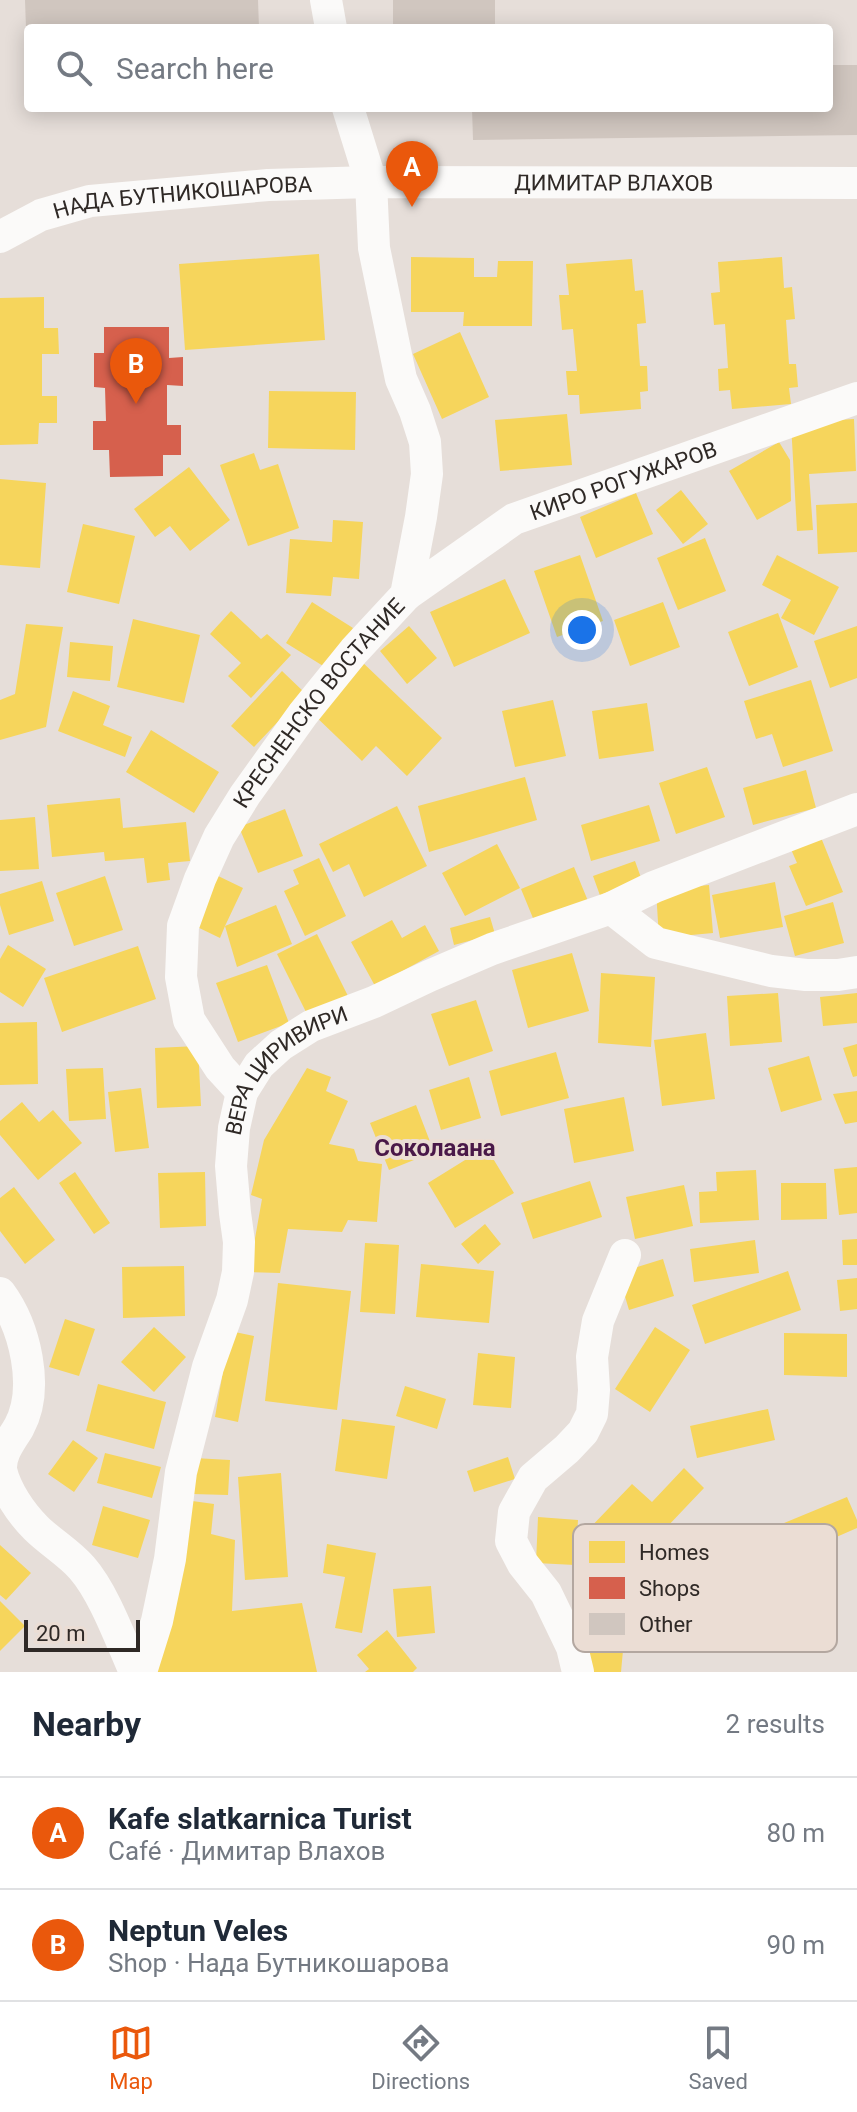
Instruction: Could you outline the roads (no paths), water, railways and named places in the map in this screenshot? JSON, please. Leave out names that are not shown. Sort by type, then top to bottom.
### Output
[{"type":"street","points":[[326,0],[330,24]]},
{"type":"street","name":"КРЕСНЕНСКО ВОСТАНИЕ","points":[[242,1092],[220,1068],[189,1020],[181,977],[183,926],[219,837],[245,795],[303,714],[354,651],[406,595],[427,474],[425,442],[401,379],[374,248],[371,182],[349,112]]},
{"type":"street","name":"ДИМИТАР ВЛАХОВ","points":[[371,182],[857,183]]},
{"type":"street","name":"НАДА БУТНИКОШАРОВА","points":[[0,237],[41,215],[90,201],[268,185],[371,182]]},
{"type":"street","name":"КИРО РОГУЖАРОВ","points":[[406,595],[514,519],[857,398]]},
{"type":"street","name":"ВЕРА ЦИРИВИРИ","points":[[138,1672],[157,1621],[168,1569],[181,1472],[208,1367],[232,1300],[238,1272],[239,1242],[231,1166],[234,1128],[242,1092],[259,1065],[281,1045],[311,1026],[374,1002],[492,949],[611,908],[654,887],[857,809]]},
{"type":"street","points":[[611,908],[656,943],[771,971],[806,975],[857,972]]},
{"type":"street","points":[[573,1651],[546,1593],[523,1564],[511,1541],[514,1512],[533,1478],[583,1432],[592,1414],[592,1357],[598,1321],[625,1255]]},
{"type":"street","points":[[0,1293],[18,1325],[26,1349],[29,1394],[20,1424],[0,1458],[0,1469],[8,1489],[35,1527],[83,1569],[138,1672]]},
{"type":"street","points":[[573,1652],[578,1672]]},
{"type":"place","name":"Kafe slatkarnica Turist","points":[[412,207]]},
{"type":"place","name":"Neptun Veles","points":[[136,404]]},
{"type":"district","name":"Соколаана","points":[[435,1148]]}]
